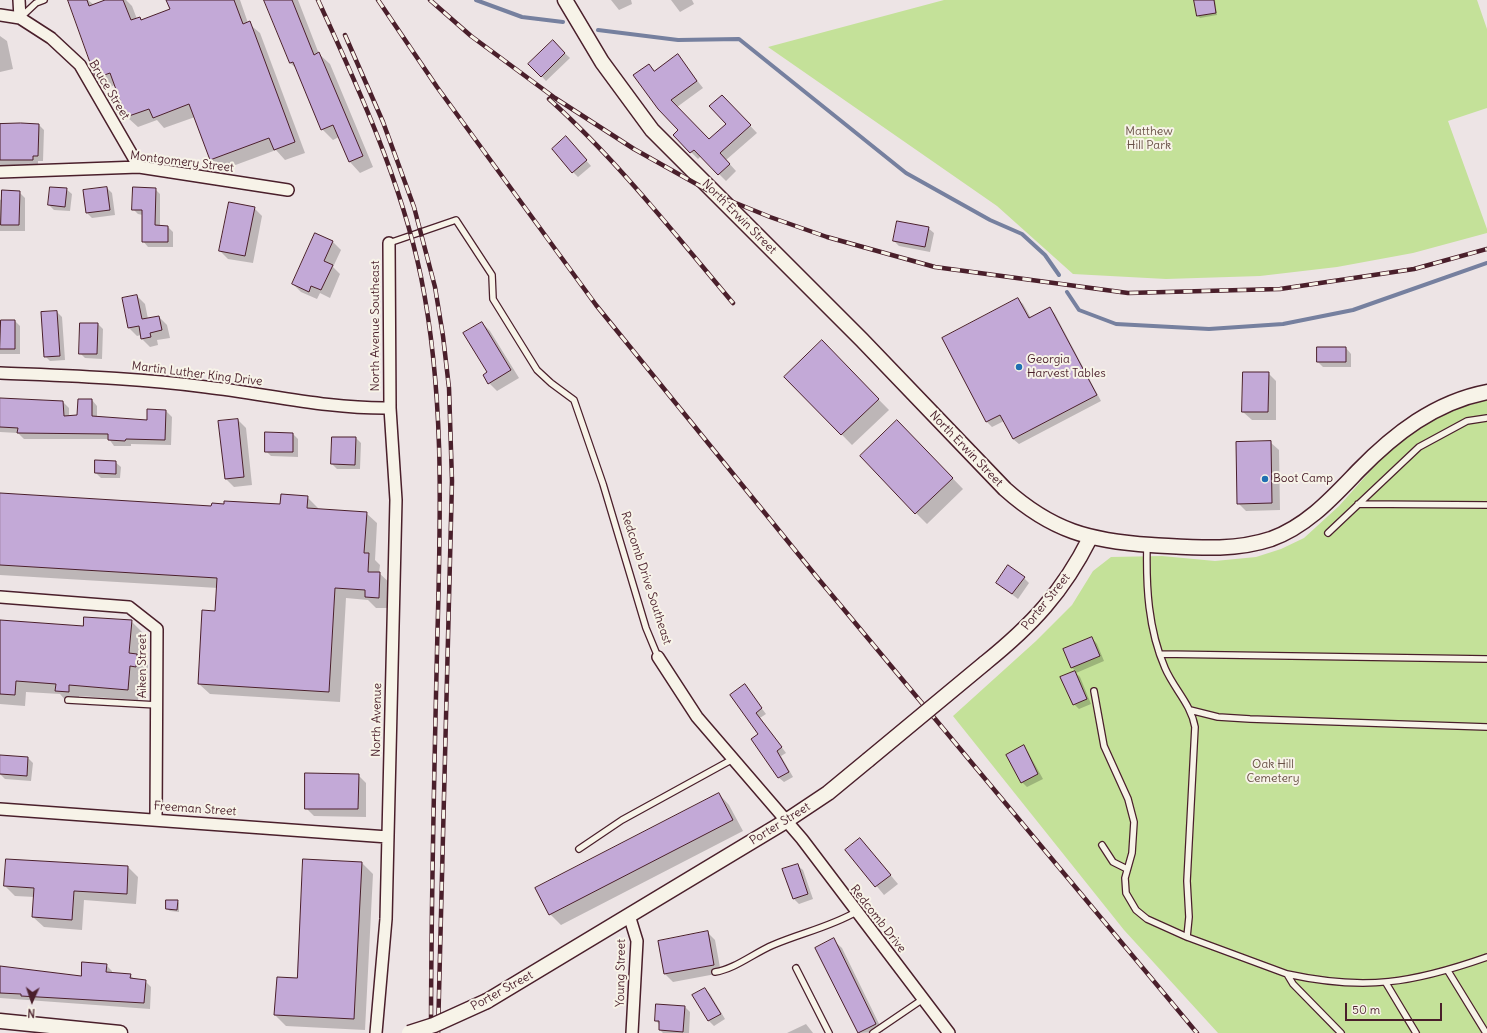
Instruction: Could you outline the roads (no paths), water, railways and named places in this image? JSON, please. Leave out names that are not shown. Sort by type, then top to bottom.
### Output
[{"type":"street","points":[[0,15],[20,18],[19,0]]},
{"type":"street","name":"North Erwin Street","points":[[565,0],[602,62],[652,130],[862,340],[1005,490],[1043,518],[1074,533],[1090,538],[1147,544],[1211,548],[1242,546],[1257,543],[1286,532],[1315,514],[1379,450],[1401,431],[1424,416],[1449,403],[1487,392]]},
{"type":"street","name":"Bruce Street","points":[[20,18],[51,38],[80,65],[139,167]]},
{"type":"street","name":"Montgomery Street","points":[[0,172],[139,167],[288,190]]},
{"type":"street","name":"North Avenue Southeast","points":[[389,243],[390,408]]},
{"type":"street","name":"Martin Luther King Drive","points":[[0,373],[145,380],[209,387],[350,407],[390,408]]},
{"type":"street","name":"North Avenue","points":[[376,1033],[386,919],[396,500],[390,408]]},
{"type":"street","name":"Porter Street","points":[[409,1033],[439,1023],[486,1001],[786,821],[828,793],[985,662],[1016,638],[1042,611],[1067,578],[1090,538]]},
{"type":"street","name":"Aiken Street","points":[[0,597],[129,607],[157,629],[156,819]]},
{"type":"street","name":"Redcomb Drive Southeast","points":[[658,657],[697,717],[786,821]]},
{"type":"street","name":"Freeman Street","points":[[0,809],[156,819],[388,837]]},
{"type":"street","name":"Redcomb Drive","points":[[786,821],[948,1033]]},
{"type":"street","name":"Young Street","points":[[629,915],[637,941],[632,1033]]},
{"type":"street","points":[[0,1021],[120,1033]]},
{"type":"lane","points":[[20,18],[36,3],[44,0]]},
{"type":"lane","name":"Redcomb Drive Southeast","points":[[389,243],[456,220],[492,275],[493,299],[537,370],[551,383],[574,400],[603,484],[646,628],[658,657]]},
{"type":"lane","points":[[1328,532],[1419,447],[1467,421],[1487,418]]},
{"type":"lane","points":[[1358,504],[1487,506]]},
{"type":"lane","points":[[1147,544],[1146,584],[1151,617],[1160,654],[1170,679],[1190,710],[1195,727],[1187,880],[1189,917],[1187,936]]},
{"type":"lane","points":[[1160,654],[1487,659]]},
{"type":"lane","points":[[1094,691],[1104,746],[1128,799],[1134,822],[1132,853],[1125,878],[1126,893],[1136,910],[1159,925],[1187,936],[1287,974],[1315,980],[1343,983],[1386,983],[1408,980],[1448,971],[1487,957]]},
{"type":"lane","points":[[68,700],[157,705]]},
{"type":"lane","points":[[1190,710],[1218,717],[1250,719],[1487,727]]},
{"type":"lane","points":[[579,849],[622,820],[733,759]]},
{"type":"lane","points":[[1102,845],[1112,862],[1127,869]]},
{"type":"lane","points":[[714,972],[726,969],[757,952],[787,939],[839,922],[856,912]]},
{"type":"lane","points":[[796,968],[830,1033]]},
{"type":"lane","points":[[1448,971],[1486,1033]]},
{"type":"lane","points":[[1287,974],[1293,984],[1341,1033]]},
{"type":"lane","points":[[1386,983],[1416,1033]]},
{"type":"lane","points":[[873,1033],[923,999]]},
{"type":"waterway","points":[[476,0],[522,17],[563,22]]},
{"type":"waterway","points":[[598,30],[678,40],[739,39],[906,173],[990,220],[1022,234],[1045,255],[1059,275]]},
{"type":"waterway","points":[[1067,292],[1079,310],[1116,324],[1209,329],[1283,324],[1353,310],[1487,263]]},
{"type":"railway","points":[[318,0],[363,101],[402,206],[413,241],[429,324],[438,417],[440,464],[431,1033]]},
{"type":"railway","points":[[378,0],[437,87],[596,305],[816,576],[1197,1033]]},
{"type":"railway","points":[[430,0],[471,36],[555,98],[634,149],[716,195],[770,217],[827,237],[935,267],[1128,293],[1280,289],[1414,269],[1487,249]]},
{"type":"railway","points":[[345,35],[383,122],[414,207],[435,287],[449,388],[452,481],[438,1033]]},
{"type":"railway","points":[[549,99],[574,122],[622,172],[733,303]]},
{"type":"place","name":"Georgia Harvest Tables","points":[[1019,367]]},
{"type":"place","name":"Boot Camp","points":[[1265,479]]},
{"type":"park label","name":"Matthew Hill Park","points":[[1149,139]]},
{"type":"park label","name":"Oak Hill Cemetery","points":[[1273,772]]}]
